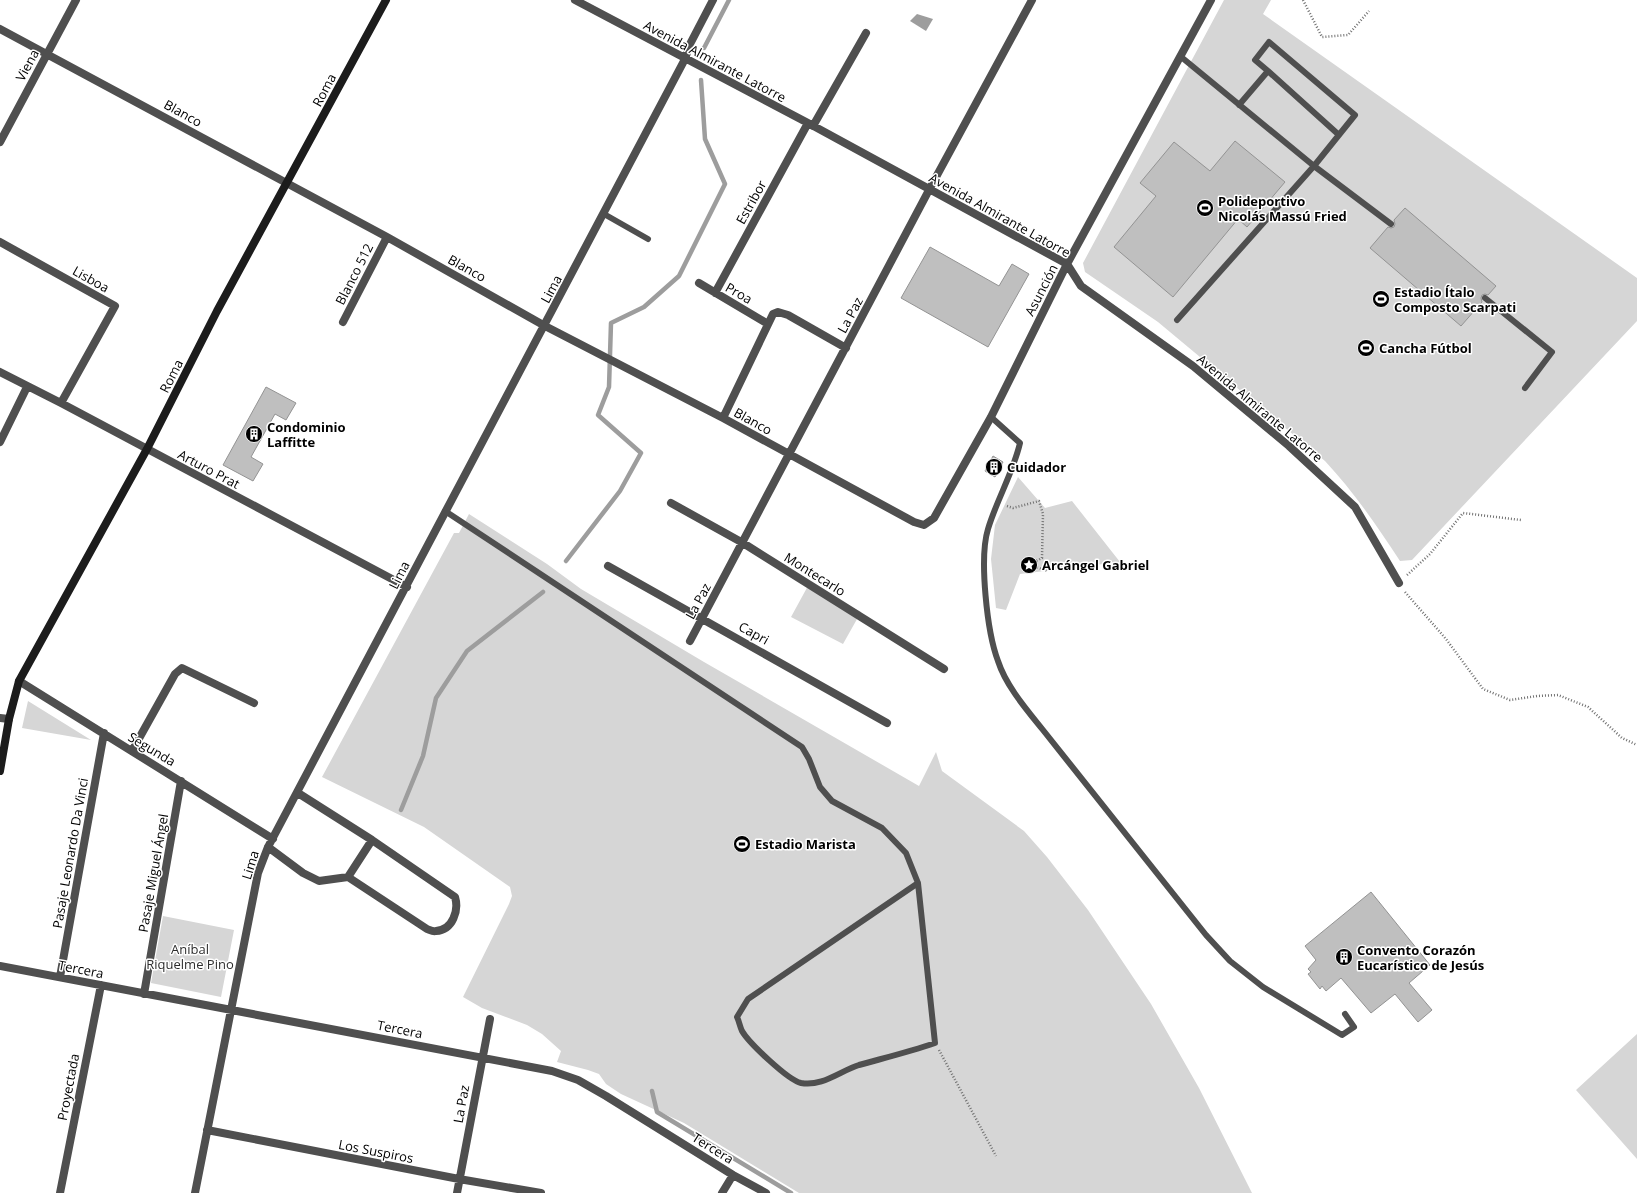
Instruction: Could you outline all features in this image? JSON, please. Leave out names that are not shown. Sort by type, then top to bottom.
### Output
[{"type":"street","name":"Viena","points":[[0,142],[76,0]]},
{"type":"street","name":"Roma","points":[[0,770],[9,719],[19,681],[147,449],[217,311],[288,184],[386,0]]},
{"type":"street","name":"Avenida Almirante Latorre","points":[[574,0],[810,124],[1067,264],[1080,286],[1193,366],[1289,446],[1355,508],[1398,583]]},
{"type":"street","name":"Lima","points":[[195,1193],[258,873],[268,847],[604,214],[685,59],[689,46],[713,0]]},
{"type":"street","name":"La Paz","points":[[690,641],[743,543],[788,454],[1032,0]]},
{"type":"street","name":"Asunción","points":[[924,525],[934,518],[991,417],[1067,264],[1211,0]]},
{"type":"street","name":"Blanco","points":[[0,29],[387,237],[545,326],[723,418],[914,522],[924,525]]},
{"type":"street","name":"Estribor","points":[[715,293],[810,124],[866,33]]},
{"type":"street","name":"Blanco 512","points":[[343,322],[387,237]]},
{"type":"street","name":"Lisboa","points":[[0,242],[115,306],[61,403]]},
{"type":"street","name":"Proa","points":[[699,283],[768,324]]},
{"type":"street","points":[[723,418],[773,314],[778,312],[788,316],[846,348]]},
{"type":"street","name":"Arturo Prat","points":[[0,372],[407,587]]},
{"type":"street","points":[[0,442],[27,387]]},
{"type":"street","name":"Montecarlo","points":[[672,503],[743,543],[944,669]]},
{"type":"street","name":"Capri","points":[[608,566],[887,722]]},
{"type":"street","points":[[132,751],[175,674],[182,668],[254,703]]},
{"type":"street","name":"Segunda","points":[[19,681],[181,780],[272,839]]},
{"type":"street","points":[[0,718],[9,719]]},
{"type":"street","name":"Pasaje Leonardo Da Vinci","points":[[60,977],[104,733]]},
{"type":"street","name":"Pasaje Miguel Ángel","points":[[144,994],[181,780]]},
{"type":"street","points":[[268,847],[304,873],[319,881],[348,877],[427,930],[436,931],[444,929],[456,914],[457,905],[455,897],[372,840],[298,793]]},
{"type":"street","points":[[348,877],[372,840]]},
{"type":"street","name":"Tercera","points":[[0,966],[552,1071],[578,1080],[733,1175],[766,1193]]},
{"type":"street","name":"Proyectada","points":[[60,1193],[100,985]]},
{"type":"street","name":"La Paz","points":[[457,1193],[490,1019]]},
{"type":"street","name":"Los Suspiros","points":[[207,1130],[460,1179],[541,1193]]},
{"type":"street","points":[[722,1193],[733,1175]]},
{"type":"lane","points":[[1177,320],[1314,166],[1339,135],[1355,115],[1269,42],[1255,60],[1339,135]]},
{"type":"lane","points":[[1180,56],[1314,166],[1391,224]]},
{"type":"lane","points":[[1239,105],[1268,71]]},
{"type":"lane","points":[[604,214],[648,239]]},
{"type":"lane","points":[[1485,298],[1552,352],[1524,388]]},
{"type":"lane","points":[[991,417],[1020,443],[1017,458],[997,503],[987,531],[984,560],[986,600],[998,662],[1021,702],[1206,935],[1230,961],[1263,987],[1342,1035],[1354,1027],[1345,1014]]},
{"type":"lane","points":[[445,511],[802,746],[820,787],[832,801],[882,828],[906,853],[918,883],[934,1043],[903,1054],[857,1066],[816,1083],[800,1083],[786,1074],[766,1057],[742,1032],[737,1017],[748,1000],[918,883]]},
{"type":"path","points":[[1303,0],[1322,37],[1348,35],[1369,11]]},
{"type":"path","points":[[997,503],[1013,508],[1039,501],[1043,514],[1042,558],[1029,565],[1048,571]]},
{"type":"path","points":[[1521,520],[1463,513],[1430,554],[1398,583],[1446,639],[1484,689],[1510,700],[1558,695],[1588,707],[1622,738],[1637,745]]},
{"type":"path","points":[[934,1043],[996,1156]]},
{"type":"green space","name":"Estadio Ítalo Composto Scarpati","points":[[1224,0],[1271,0],[1263,14],[1637,278],[1637,321],[1412,560],[1400,561],[1374,522],[1325,461],[1158,322],[1085,272],[1083,263]]},
{"type":"green space","points":[[1018,477],[1045,508],[1072,501],[1120,562],[1020,574],[1006,610],[996,608],[991,559],[995,525]]},
{"type":"green space","name":"Estadio Marista","points":[[469,514],[547,564],[581,589],[919,786],[936,752],[942,771],[1024,831],[1047,857],[1088,910],[1151,1004],[1199,1088],[1252,1193],[799,1193],[684,1123],[621,1094],[606,1084],[599,1074],[557,1062],[561,1051],[542,1034],[527,1025],[482,1008],[463,997],[509,904],[512,896],[510,887],[424,827],[322,777],[454,533],[459,533]]},
{"type":"green space","points":[[809,584],[861,612],[843,644],[791,617]]},
{"type":"green space","points":[[28,701],[91,740],[22,728]]},
{"type":"green space","name":"Aníbal Riquelme Pino","points":[[163,916],[234,930],[221,997],[151,983]]},
{"type":"green space","points":[[1637,1034],[1637,1159],[1576,1090]]},
{"type":"shaded area","points":[[917,14],[933,19],[926,31],[910,21]]},
{"type":"building","name":"Polideportivo Nicolás Massú Fried","points":[[1235,141],[1285,182],[1247,227],[1238,219],[1173,297],[1114,247],[1156,196],[1140,183],[1174,142],[1210,171]]},
{"type":"building","points":[[1405,208],[1496,286],[1488,295],[1482,295],[1482,302],[1461,326],[1370,248],[1388,227],[1394,227],[1394,220]]},
{"type":"building","points":[[930,247],[999,286],[1012,264],[1029,274],[988,347],[901,298]]},
{"type":"building","name":"Condominio Laffitte","points":[[266,387],[296,403],[286,420],[275,414],[251,457],[263,464],[253,481],[223,465]]},
{"type":"building","name":"Cuidador","points":[[993,456],[1003,462],[995,477],[985,471]]},
{"type":"building","name":"Convento Corazón Eucarístico de Jesús","points":[[1371,892],[1430,965],[1409,983],[1432,1010],[1418,1022],[1395,994],[1371,1013],[1341,978],[1326,991],[1322,986],[1320,989],[1308,974],[1311,972],[1308,969],[1316,960],[1305,946]]},
{"type":"waterway","points":[[704,48],[729,0]]},
{"type":"waterway","points":[[566,561],[620,491],[641,453],[598,415],[609,387],[611,323],[644,307],[679,276],[725,184],[705,139],[701,80]]},
{"type":"waterway","points":[[401,810],[423,756],[436,698],[467,651],[543,592]]},
{"type":"waterway","points":[[652,1091],[657,1112],[791,1193]]},
{"type":"place","name":"Polideportivo Nicolás Massú Fried","points":[[1205,208]]},
{"type":"place","name":"Estadio Ítalo Composto Scarpati","points":[[1381,299]]},
{"type":"place","name":"Cancha Fútbol","points":[[1366,348]]},
{"type":"place","name":"Condominio Laffitte","points":[[254,434]]},
{"type":"place","name":"Cuidador","points":[[994,467]]},
{"type":"place","name":"Arcángel Gabriel","points":[[1029,565]]},
{"type":"place","name":"Estadio Marista","points":[[742,844]]},
{"type":"place","name":"Convento Corazón Eucarístico de Jesús","points":[[1344,957]]}]
